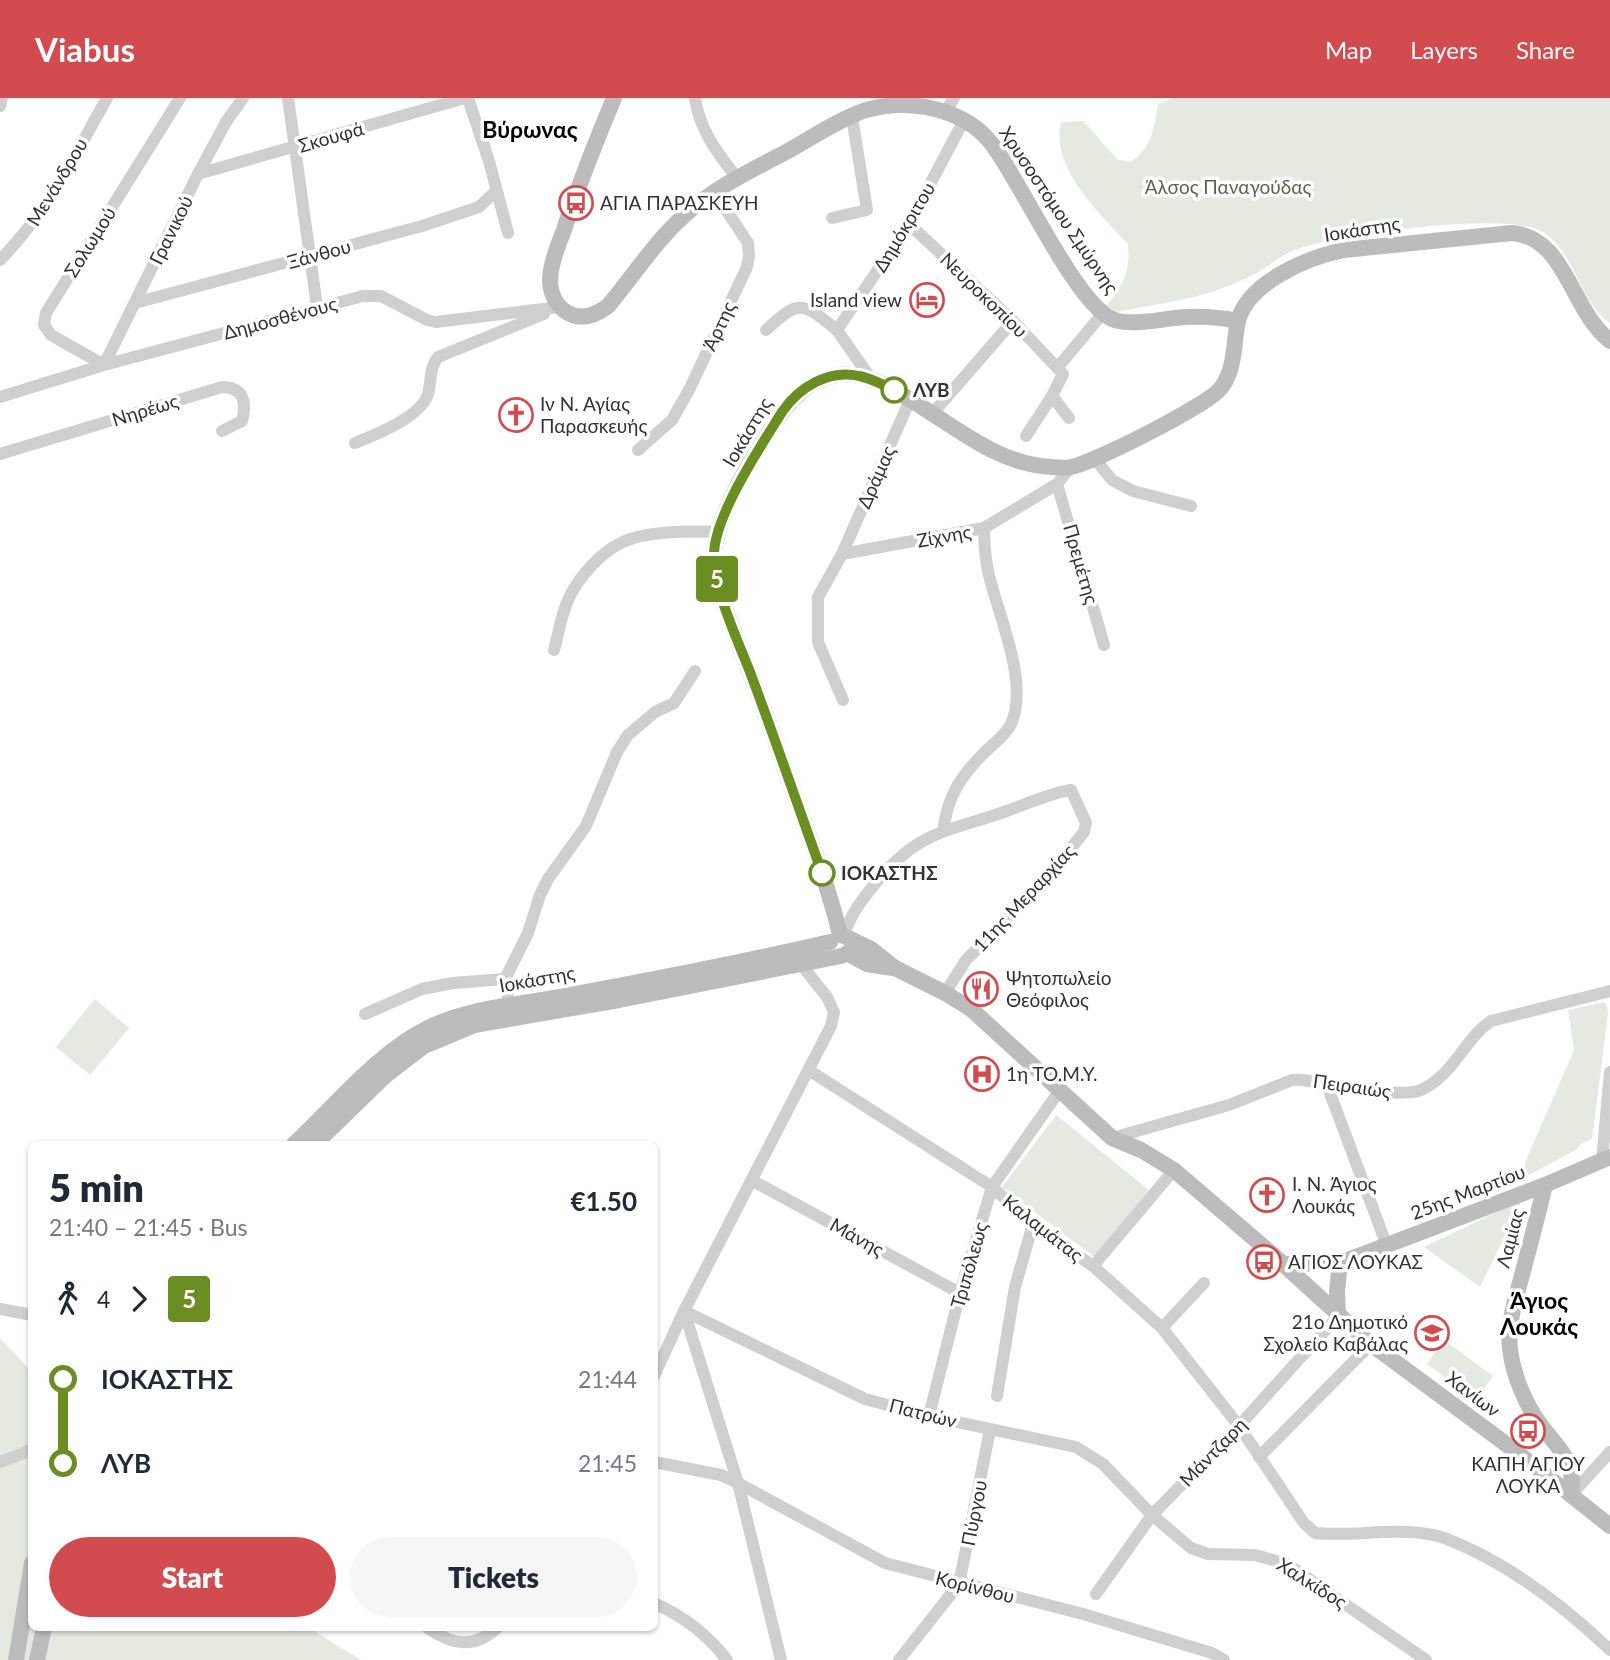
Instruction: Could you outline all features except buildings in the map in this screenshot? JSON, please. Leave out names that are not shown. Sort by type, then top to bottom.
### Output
[{"type":"street","points":[[0,106],[2,98]]},
{"type":"street","name":"Μενάνδρου","points":[[0,260],[22,238],[39,215],[107,98]]},
{"type":"street","name":"Σολωμού","points":[[104,365],[51,335],[44,325],[46,313],[180,98]]},
{"type":"street","name":"Γρανικού","points":[[104,365],[198,174],[226,122],[243,98]]},
{"type":"street","points":[[288,98],[317,307]]},
{"type":"street","points":[[466,98],[489,161],[508,233]]},
{"type":"street","name":"Σκουφά","points":[[198,174],[466,98]]},
{"type":"street","points":[[355,443],[380,434],[421,405],[428,394],[431,370],[438,357],[560,307],[552,292],[552,267],[573,199],[614,98]]},
{"type":"street","points":[[695,98],[698,117],[709,142],[737,178]]},
{"type":"street","name":"Χρυσοστόμου Σμύρνης","points":[[560,307],[571,315],[584,317],[608,306],[659,241],[687,213],[737,178],[852,117],[878,107],[918,102],[950,104],[990,142],[1020,186],[1066,266],[1087,297],[1103,313],[1112,319],[1132,322],[1215,316],[1238,321]]},
{"type":"street","points":[[832,218],[867,210],[852,117]]},
{"type":"street","name":"Δημόκριτου","points":[[837,330],[909,224],[964,120]]},
{"type":"street","name":"Ξάνθου","points":[[135,303],[422,226],[479,207],[496,191]]},
{"type":"street","name":"Άρτης","points":[[638,450],[672,420],[690,390],[747,267],[748,243],[714,192]]},
{"type":"street","name":"Νευροκοπίου","points":[[909,224],[1058,367]]},
{"type":"street","name":"Ιοκάστης","points":[[318,1141],[384,1076],[424,1046],[474,1025],[510,1012],[791,950],[838,937],[822,873],[716,575],[713,555],[718,532],[736,492],[789,403],[815,382],[841,374],[871,379],[1009,459],[1043,467],[1070,468],[1199,406],[1220,391],[1230,371],[1238,321],[1246,303],[1289,270],[1324,254],[1362,247],[1512,233],[1536,239],[1548,248],[1591,322],[1610,341]]},
{"type":"street","name":"Δημοσθένους","points":[[0,397],[104,365],[317,307],[373,295],[381,296],[436,322],[560,307]]},
{"type":"street","points":[[766,330],[786,311],[797,307],[810,309],[837,330],[871,379]]},
{"type":"street","points":[[1026,436],[1063,374],[1058,367],[1103,313]]},
{"type":"street","points":[[933,413],[1013,321]]},
{"type":"street","name":"Νηρέως","points":[[0,454],[222,387],[233,387],[240,392],[244,411],[242,421],[222,431]]},
{"type":"street","points":[[1052,396],[1069,418]]},
{"type":"street","name":"Δράμας","points":[[844,700],[818,642],[818,597],[842,554],[910,400]]},
{"type":"street","points":[[1094,458],[1112,480],[1133,491],[1191,506]]},
{"type":"street","name":"Ζίχνης","points":[[842,554],[984,528],[1057,484],[1070,468]]},
{"type":"street","name":"Πρεμέτης","points":[[1057,484],[1104,645]]},
{"type":"street","points":[[943,831],[952,794],[978,760],[1010,726],[1016,693],[1011,651],[988,572],[984,528]]},
{"type":"street","points":[[554,650],[568,599],[584,573],[621,542],[687,531],[718,532]]},
{"type":"street","points":[[510,1012],[505,979],[528,933],[544,887],[586,826],[628,735],[655,712],[674,702],[695,671]]},
{"type":"street","name":"11ης Μεραρχίας","points":[[838,937],[853,913],[891,865],[920,841],[1069,790],[1086,823],[1084,832],[1055,870],[966,960],[944,993]]},
{"type":"street","points":[[895,968],[867,964],[831,952],[838,937],[871,949],[895,968],[944,993],[984,1020],[1112,1138],[1141,1150],[1174,1170],[1282,1264]]},
{"type":"street","points":[[658,1367],[684,1311],[831,1026],[834,1012],[827,997],[791,950]]},
{"type":"street","name":"Ιοκάστης","points":[[297,1141],[387,1056],[424,1030],[453,1018],[619,1000],[844,955]]},
{"type":"street","points":[[365,1014],[422,989],[453,983],[505,979]]},
{"type":"street","name":"Πειραιώς","points":[[1112,1138],[1229,1105],[1292,1080],[1307,1079],[1327,1085],[1408,1093],[1423,1089],[1453,1067],[1483,1026],[1491,1021],[1610,991]]},
{"type":"street","name":"Καλαμάτας","points":[[810,1071],[992,1187],[1033,1224],[1093,1266],[1162,1328],[1239,1426],[1304,1523],[1315,1533],[1380,1530],[1434,1535],[1463,1546],[1501,1564],[1542,1591],[1610,1650]]},
{"type":"street","points":[[1606,1159],[1610,1072]]},
{"type":"street","points":[[1327,1085],[1387,1246]]},
{"type":"street","name":"Τριπόλεως","points":[[929,1416],[960,1293],[992,1187],[1060,1090]]},
{"type":"street","name":"25ης Μαρτίου","points":[[1282,1264],[1340,1263],[1606,1159]]},
{"type":"street","points":[[1093,1266],[1174,1170]]},
{"type":"street","name":"Μάνης","points":[[753,1181],[960,1293]]},
{"type":"street","name":"Λαμίας","points":[[1545,1185],[1513,1310],[1510,1350],[1519,1384],[1528,1404],[1569,1463],[1573,1482],[1571,1495]]},
{"type":"street","points":[[997,1396],[1015,1287],[1033,1224]]},
{"type":"street","points":[[1338,1316],[1340,1263]]},
{"type":"street","name":"Χανίων","points":[[1282,1264],[1371,1344],[1610,1526]]},
{"type":"street","points":[[1162,1328],[1204,1283]]},
{"type":"street","points":[[0,1310],[28,1314]]},
{"type":"street","points":[[684,1311],[738,1483],[781,1660]]},
{"type":"street","name":"Πατρών","points":[[684,1311],[865,1399],[990,1430],[1076,1447],[1103,1464],[1152,1515]]},
{"type":"street","name":"Μάντζαρη","points":[[1096,1594],[1152,1515],[1239,1426],[1338,1316]]},
{"type":"street","points":[[1259,1457],[1371,1344]]},
{"type":"street","name":"Πύργου","points":[[899,1660],[960,1584],[990,1430]]},
{"type":"street","points":[[0,1462],[28,1450]]},
{"type":"street","points":[[1571,1495],[1610,1452]]},
{"type":"street","name":"Κορίνθου","points":[[658,1463],[698,1470],[738,1483],[885,1563],[1083,1614],[1212,1653],[1224,1660]]},
{"type":"street","name":"Χαλκίδος","points":[[1152,1515],[1191,1548],[1208,1554],[1255,1555],[1287,1564],[1426,1660]]},
{"type":"street","points":[[16,1660],[28,1587]]},
{"type":"street","points":[[658,1605],[710,1640],[727,1660]]},
{"type":"street","points":[[37,1660],[43,1631]]},
{"type":"street","points":[[433,1631],[451,1642],[462,1643],[479,1640],[492,1631]]},
{"type":"green space","name":"Άλσος Παναγούδας","points":[[1173,98],[1610,98],[1610,323],[1599,314],[1570,263],[1553,240],[1541,231],[1522,225],[1494,223],[1420,227],[1316,244],[1290,252],[1249,277],[1217,290],[1117,312],[1106,306],[1117,292],[1127,270],[1128,244],[1091,204],[1070,173],[1060,139],[1061,122],[1083,121],[1118,160],[1131,162],[1148,144],[1158,104]]},
{"type":"green space","points":[[95,999],[129,1028],[90,1075],[56,1047]]},
{"type":"green space","points":[[1604,1002],[1608,1013],[1592,1139],[1525,1177],[1525,1163],[1574,1050],[1568,1010]]},
{"type":"green space","points":[[1056,1115],[1149,1190],[1094,1257],[1002,1187]]},
{"type":"green space","points":[[1522,1200],[1480,1287],[1424,1247]]},
{"type":"green space","points":[[0,1338],[28,1368],[28,1631],[314,1631],[361,1660],[0,1660]]},
{"type":"green space","points":[[1444,1340],[1493,1376],[1475,1400],[1427,1364]]},
{"type":"bus line","name":"5","points":[[822,873],[730,619],[716,575],[713,555],[718,532],[736,492],[789,403],[815,382],[841,374],[859,375],[894,390]]},
{"type":"place","name":"ΑΓΙΑ ΠΑΡΑΣΚΕΥΗ","points":[[576,203]]},
{"type":"place","name":"Island view","points":[[927,300]]},
{"type":"place","name":"ΛΥΒ","points":[[894,390]]},
{"type":"place","name":"Ιν Ν. Αγίας Παρασκευής","points":[[516,415]]},
{"type":"place","name":"ΙΟΚΑΣΤΗΣ","points":[[822,873]]},
{"type":"place","name":"Ψητοπωλείο Θεόφιλος","points":[[981,989]]},
{"type":"place","name":"1η ΤΟ.Μ.Υ.","points":[[982,1074]]},
{"type":"place","name":"Ι. Ν. Άγιος Λουκάς","points":[[1267,1195]]},
{"type":"place","name":"ΑΓΙΟΣ ΛΟΥΚΑΣ","points":[[1264,1262]]},
{"type":"place","name":"21ο Δημοτικό Σχολείο Καβάλας","points":[[1432,1333]]},
{"type":"place","name":"ΚΑΠΗ ΑΓΙΟΥ ΛΟΥΚΑ","points":[[1528,1431]]},
{"type":"district","name":"Βύρωνας","points":[[530,130]]},
{"type":"district","name":"Άγιος Λουκάς","points":[[1539,1314]]}]
